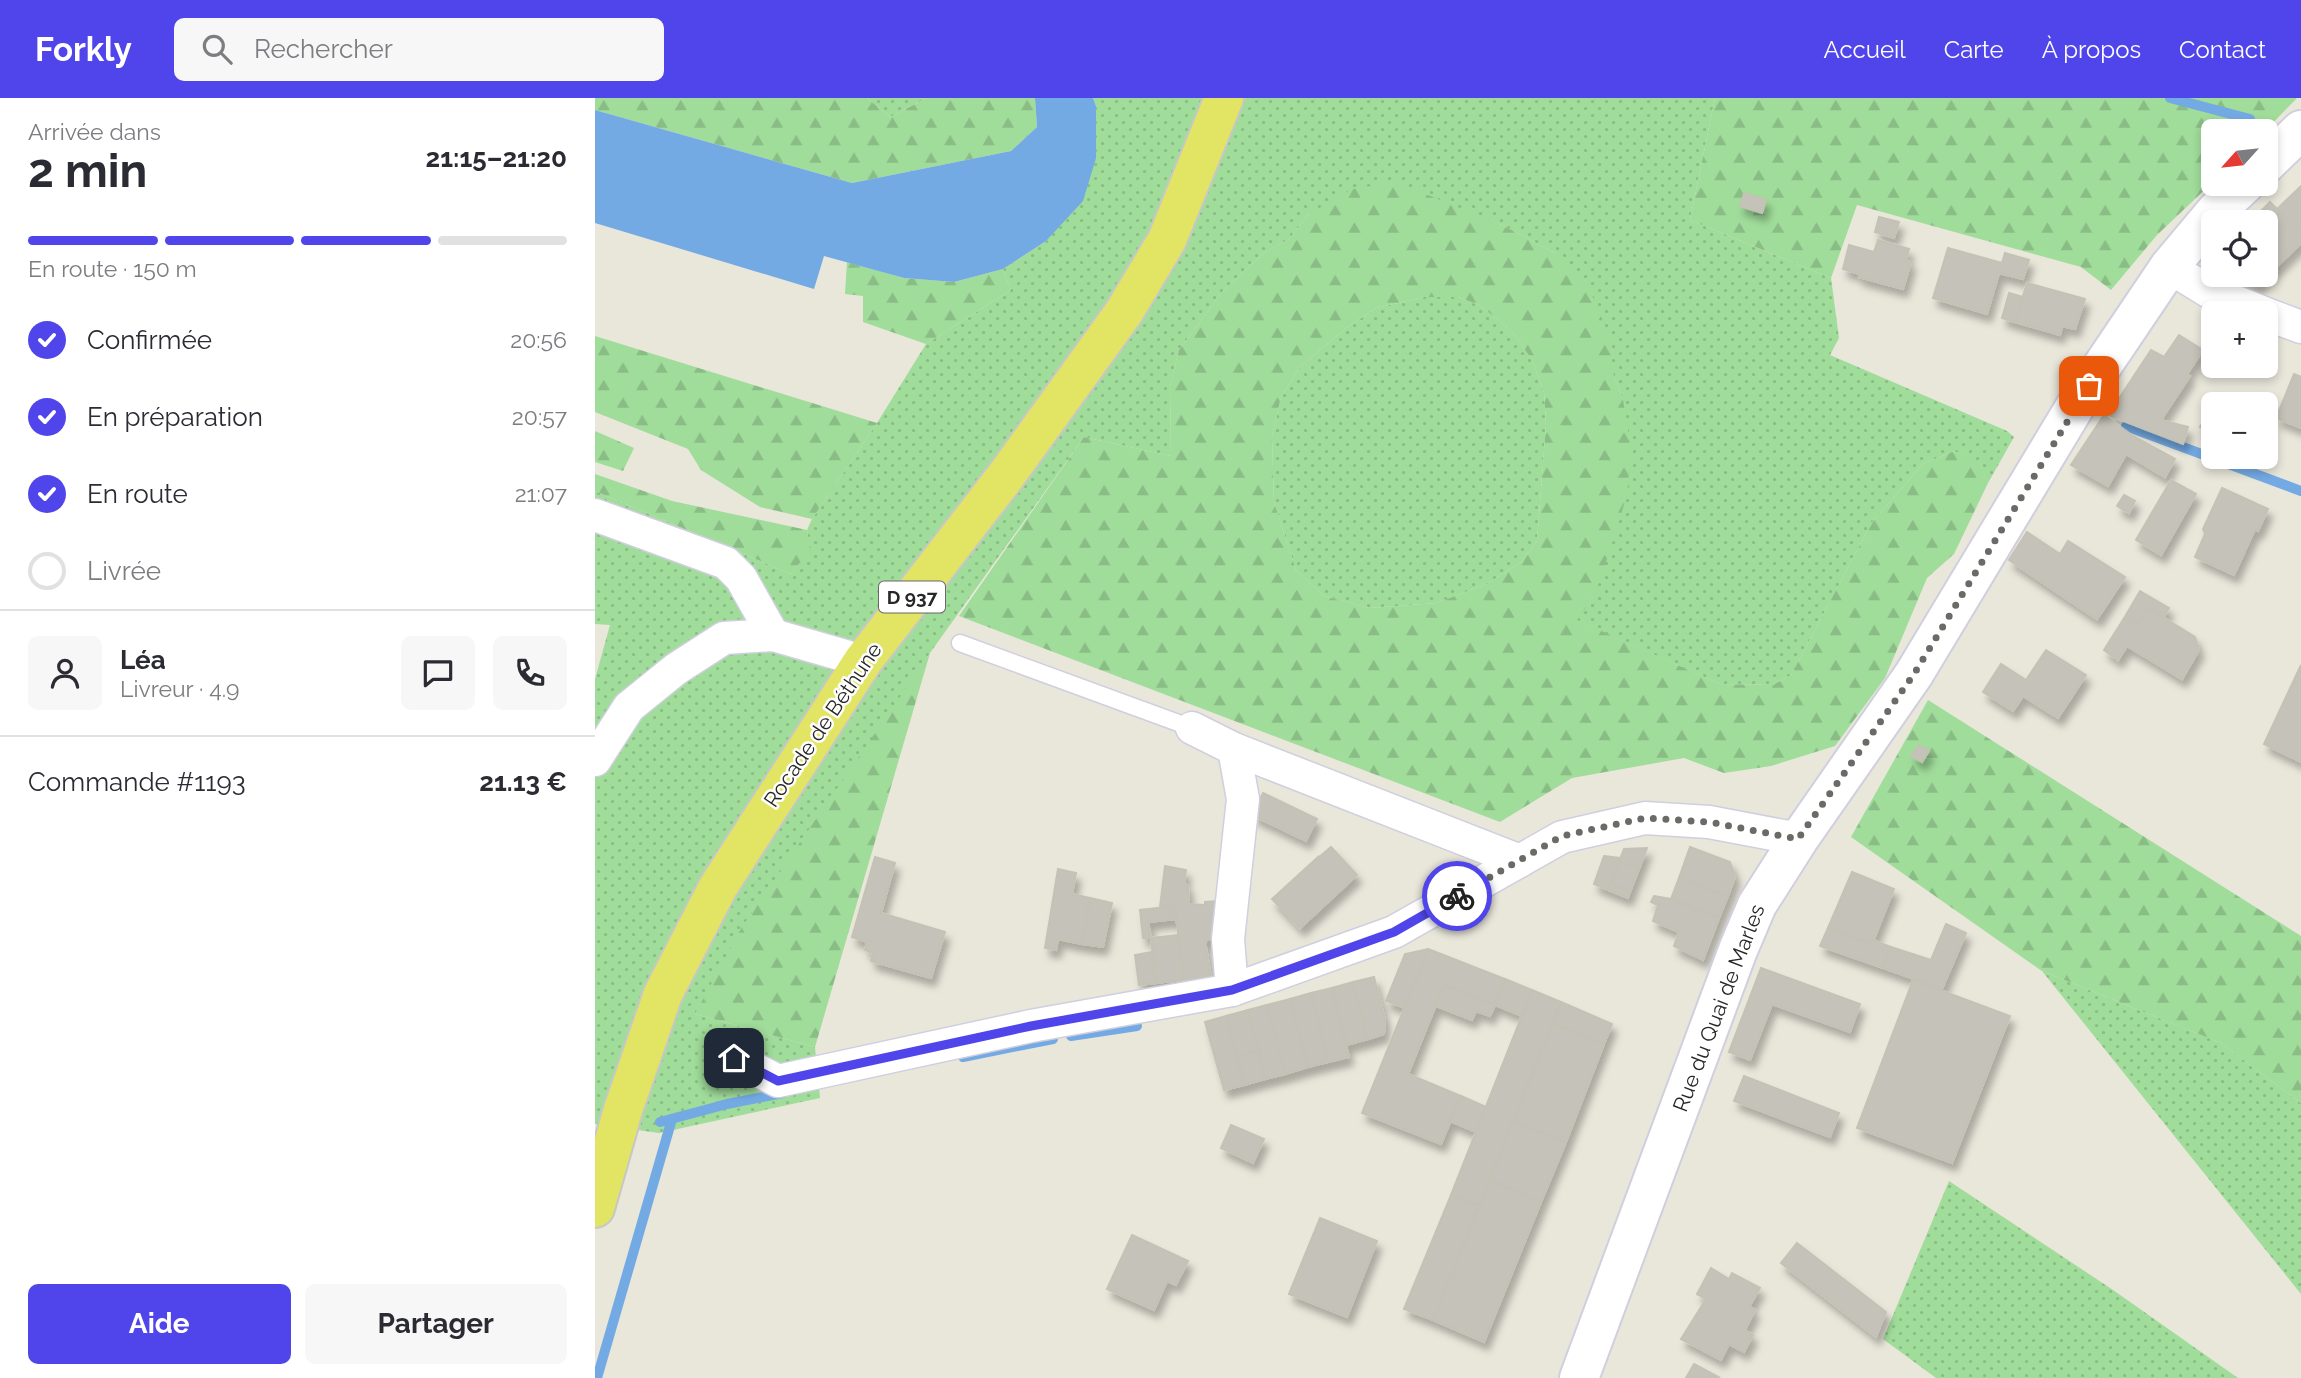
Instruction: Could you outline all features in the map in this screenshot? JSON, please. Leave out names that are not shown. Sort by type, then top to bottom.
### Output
[{"type":"main road","name":"Rocade de Béthune","points":[[595,1208],[623,1110],[663,994],[718,887],[863,661],[1009,473],[1124,312],[1167,240],[1224,98]]},
{"type":"street","points":[[2279,151],[2301,130]]},
{"type":"street","name":"Rue du Quai de Marles","points":[[1579,1378],[1757,905],[1798,839],[1914,674],[2076,405],[2169,267],[2232,196]]},
{"type":"street","points":[[2169,267],[2208,291],[2233,301]]},
{"type":"street","points":[[2278,319],[2301,327]]},
{"type":"street","points":[[595,515],[726,563],[741,578],[773,635]]},
{"type":"street","points":[[595,760],[629,707],[676,669],[724,638],[773,635],[863,661]]},
{"type":"street","points":[[1192,728],[1234,749],[1520,861]]},
{"type":"street","points":[[1232,990],[1228,939],[1243,799],[1234,749]]},
{"type":"street","points":[[734,1058],[778,1081],[1031,1026],[1232,990],[1394,932],[1562,836],[1645,818],[1709,822],[1798,839]]},
{"type":"lane","points":[[960,643],[1192,728]]},
{"type":"green space","points":[[595,98],[867,98],[890,117],[927,98],[1035,98],[1037,127],[1011,151],[852,183],[595,110]]},
{"type":"green space","points":[[867,98],[927,98],[890,117]]},
{"type":"green space","points":[[1093,98],[1715,98],[1690,220],[1831,278],[1839,338],[1830,355],[2007,431],[2014,437],[1988,483],[1979,462],[1954,451],[1923,464],[1872,522],[1791,675],[1773,685],[1720,684],[1576,620],[1592,599],[1623,400],[1555,253],[1504,226],[1462,210],[1309,214],[1289,239],[1264,253],[1222,292],[1179,350],[1170,386],[1171,456],[1084,437],[930,653],[695,1014],[815,1047],[820,1098],[659,1133],[595,1124],[595,679],[610,625],[595,624],[595,491],[791,574],[810,549],[807,530],[812,519],[926,344],[1011,290],[1003,269],[1046,241],[1096,158],[1096,106]]},
{"type":"green space","points":[[1715,98],[2297,98],[2277,119],[2201,119],[2201,193],[2157,235],[2111,290],[2081,267],[1857,205],[1831,278],[1690,220]]},
{"type":"green space","points":[[1396,182],[1504,226],[1555,253],[1590,290],[1607,331],[1614,377],[1623,400],[1631,448],[1627,495],[1602,575],[1592,599],[1577,620],[1720,684],[1773,685],[1791,675],[1872,522],[1923,464],[1954,451],[1979,461],[1988,483],[1954,554],[1927,578],[1885,678],[1835,746],[1771,766],[1724,773],[1684,758],[1572,778],[1500,822],[959,616],[1084,437],[1171,456],[1170,386],[1179,350],[1222,292],[1264,253],[1289,239],[1309,214],[1352,189]],"holes":[[[1424,297],[1458,297],[1479,305],[1512,331],[1532,360],[1544,392],[1546,425],[1537,541],[1521,562],[1487,584],[1436,603],[1369,608],[1324,596],[1296,570],[1274,502],[1272,436],[1281,397],[1300,367],[1346,328],[1376,308]]]},
{"type":"green space","points":[[847,262],[904,278],[954,282],[1003,269],[1011,290],[926,344],[863,322],[863,296],[845,294]]},
{"type":"green space","points":[[1424,297],[1458,297],[1479,305],[1512,331],[1532,360],[1544,392],[1546,425],[1537,541],[1521,562],[1487,584],[1436,603],[1369,608],[1324,596],[1296,570],[1274,502],[1272,436],[1281,397],[1300,367],[1346,328],[1376,308]]},
{"type":"green space","points":[[595,336],[877,423],[812,519],[760,507],[701,470],[688,449],[595,412]]},
{"type":"green space","points":[[595,431],[634,448],[623,471],[595,462]]},
{"type":"green space","points":[[595,474],[672,501],[807,530],[811,549],[791,574],[595,491]]},
{"type":"green space","points":[[930,653],[815,1047],[695,1014],[742,927]]},
{"type":"green space","points":[[1928,700],[2301,936],[2301,1103],[2221,1043],[2042,971],[1851,837]]},
{"type":"green space","points":[[2042,971],[2221,1043],[2301,1103],[2301,1294]]},
{"type":"green space","points":[[1949,1181],[2113,1290],[2238,1378],[1936,1378],[1883,1339]]},
{"type":"water","points":[[1035,98],[1093,98],[1096,106],[1096,158],[1083,201],[1046,241],[1003,269],[954,282],[904,278],[824,256],[814,289],[595,223],[595,110],[852,183],[1011,151],[1037,127]]},
{"type":"building","points":[[2301,186],[2301,233],[2278,210]]},
{"type":"building","points":[[1744,193],[1766,200],[1762,213],[1740,206]]},
{"type":"building","points":[[2270,202],[2278,210],[2262,210]]},
{"type":"building","points":[[2278,210],[2301,233],[2301,243],[2278,265]]},
{"type":"building","points":[[1879,217],[1899,222],[1894,238],[1875,232]]},
{"type":"building","points":[[1878,240],[1909,249],[1906,261],[1911,262],[1903,289],[1859,277],[1860,274],[1843,269],[1849,245],[1874,252]]},
{"type":"building","points":[[1948,248],[2002,263],[2005,253],[2029,260],[2023,279],[1999,273],[1987,314],[1933,298]]},
{"type":"building","points":[[2027,283],[2085,299],[2075,329],[2062,326],[2060,335],[2015,322]]},
{"type":"building","points":[[2009,293],[2023,297],[2015,322],[2002,318]]},
{"type":"building","points":[[2179,335],[2201,349],[2187,374],[2190,376],[2161,420],[2188,427],[2183,444],[2108,415],[2151,350],[2164,357]]},
{"type":"building","points":[[2294,374],[2301,377],[2301,428],[2278,419]]},
{"type":"building","points":[[2104,415],[2133,436],[2175,459],[2165,477],[2126,454],[2108,486],[2071,465]]},
{"type":"building","points":[[2171,480],[2196,494],[2161,555],[2136,540]]},
{"type":"building","points":[[2222,488],[2268,509],[2258,531],[2255,529],[2234,575],[2195,557],[2205,534],[2203,529]]},
{"type":"building","points":[[2124,495],[2135,501],[2129,513],[2117,506]]},
{"type":"building","points":[[2027,532],[2060,554],[2068,541],[2125,577],[2097,619],[2009,560]]},
{"type":"building","points":[[2140,591],[2169,608],[2163,618],[2148,608],[2139,623],[2126,615]]},
{"type":"building","points":[[2148,608],[2195,637],[2199,650],[2182,679],[2127,646],[2118,660],[2104,650],[2126,615],[2139,623]]},
{"type":"building","points":[[2046,650],[2086,675],[2058,718],[2023,696],[2013,711],[1983,692],[2001,664],[2026,680]]},
{"type":"building","points":[[2301,665],[2301,762],[2264,744]]},
{"type":"building","points":[[1919,745],[1929,751],[1922,762],[1911,756]]},
{"type":"building","points":[[1263,793],[1317,819],[1306,841],[1252,815]]},
{"type":"building","points":[[1331,847],[1357,875],[1300,928],[1272,899]]},
{"type":"building","points":[[1690,847],[1730,862],[1735,877],[1728,896],[1679,878]]},
{"type":"building","points":[[1647,848],[1639,869],[1619,862],[1624,849]]},
{"type":"building","points":[[1604,856],[1621,858],[1608,890],[1594,884]]},
{"type":"building","points":[[875,857],[895,863],[881,913],[945,932],[931,978],[871,961],[873,953],[865,950],[867,942],[852,937]]},
{"type":"building","points":[[1619,862],[1639,869],[1630,892],[1611,884]]},
{"type":"building","points":[[1165,866],[1186,870],[1184,884],[1188,886],[1189,904],[1205,905],[1205,902],[1218,901],[1218,935],[1205,941],[1211,977],[1183,980],[1175,906],[1160,907]]},
{"type":"building","points":[[1058,869],[1076,873],[1072,894],[1090,898],[1082,944],[1058,939],[1056,950],[1045,948]]},
{"type":"building","points":[[1852,872],[1894,889],[1872,944],[1828,928]]},
{"type":"building","points":[[1679,878],[1728,896],[1719,918],[1671,899]]},
{"type":"building","points":[[1611,884],[1630,892],[1628,898],[1608,890]]},
{"type":"building","points":[[1654,896],[1671,899],[1719,918],[1703,960],[1674,946],[1679,932],[1653,921],[1658,905],[1651,902]]},
{"type":"building","points":[[1090,898],[1112,903],[1103,947],[1082,944]]},
{"type":"building","points":[[1175,906],[1176,919],[1148,922],[1151,938],[1143,938],[1140,910]]},
{"type":"building","points":[[1946,924],[1966,933],[1942,989],[1883,968],[1891,947],[1931,960]]},
{"type":"building","points":[[1828,928],[1872,944],[1873,940],[1891,947],[1883,968],[1820,946]]},
{"type":"building","points":[[1178,935],[1183,980],[1156,983],[1151,938]]},
{"type":"building","points":[[1428,949],[1505,979],[1495,1005],[1444,985],[1408,1074],[1461,1096],[1441,1144],[1362,1113]]},
{"type":"building","points":[[1428,949],[1405,1008],[1386,1001],[1405,954]]},
{"type":"building","points":[[1152,952],[1156,983],[1139,985],[1135,955]]},
{"type":"building","points":[[1761,968],[1860,1004],[1850,1032],[1772,1004],[1750,1060],[1729,1052]]},
{"type":"building","points":[[1374,977],[1385,1020],[1384,1034],[1368,1039],[1353,982]]},
{"type":"building","points":[[1505,979],[1532,990],[1522,1016],[1495,1005]]},
{"type":"building","points":[[1913,980],[2010,1016],[1952,1163],[1857,1128]]},
{"type":"building","points":[[1353,982],[1368,1039],[1346,1045],[1332,988]]},
{"type":"building","points":[[1444,985],[1495,1005],[1490,1016],[1476,1011],[1472,1020],[1436,1006]]},
{"type":"building","points":[[1332,988],[1349,1057],[1328,1062],[1311,993]]},
{"type":"building","points":[[1532,990],[1561,1002],[1479,1206],[1451,1195]]},
{"type":"building","points":[[1311,993],[1328,1062],[1308,1067],[1290,999]]},
{"type":"building","points":[[1290,999],[1308,1067],[1285,1074],[1267,1005]]},
{"type":"building","points":[[1561,1002],[1612,1024],[1604,1044],[1553,1023]]},
{"type":"building","points":[[1267,1005],[1285,1074],[1265,1079],[1248,1010]]},
{"type":"building","points":[[1248,1010],[1259,1051],[1237,1056],[1226,1016]]},
{"type":"building","points":[[1226,1016],[1244,1085],[1224,1090],[1205,1022]]},
{"type":"building","points":[[1553,1023],[1604,1044],[1566,1142],[1513,1121]]},
{"type":"building","points":[[1259,1051],[1265,1079],[1244,1085],[1237,1056]]},
{"type":"building","points":[[1744,1076],[1839,1113],[1830,1137],[1734,1101]]},
{"type":"building","points":[[1461,1096],[1486,1107],[1476,1132],[1450,1121]]},
{"type":"building","points":[[1513,1121],[1566,1142],[1541,1202],[1490,1180]]},
{"type":"building","points":[[1231,1125],[1264,1139],[1253,1163],[1221,1148]]},
{"type":"building","points":[[1490,1180],[1541,1202],[1484,1342],[1433,1320]]},
{"type":"building","points":[[1451,1195],[1479,1206],[1433,1320],[1404,1309]]},
{"type":"building","points":[[1320,1218],[1377,1241],[1347,1317],[1289,1294]]},
{"type":"building","points":[[1132,1235],[1188,1261],[1176,1285],[1167,1281],[1154,1310],[1107,1289]]},
{"type":"building","points":[[1797,1243],[1886,1312],[1876,1337],[1781,1263]]},
{"type":"building","points":[[1711,1268],[1729,1279],[1732,1273],[1760,1288],[1749,1307],[1755,1310],[1745,1330],[1753,1335],[1744,1352],[1729,1344],[1721,1360],[1681,1339],[1706,1299],[1697,1294]]},
{"type":"building","points":[[1694,1364],[1720,1378],[1686,1378]]},
{"type":"waterway","points":[[2170,98],[2250,119]]},
{"type":"waterway","points":[[2126,426],[2301,491]]},
{"type":"waterway","points":[[1071,1036],[1137,1026]]},
{"type":"waterway","points":[[963,1057],[1053,1039]]},
{"type":"waterway","points":[[660,1122],[727,1104],[783,1093]]},
{"type":"waterway","points":[[597,1378],[672,1119]]},
{"type":"way so far","points":[[1457,896],[1562,836],[1645,818],[1709,822],[1798,839],[1914,674],[2022,492],[2089,386]]},
{"type":"route","points":[[734,1058],[778,1081],[1031,1026],[1232,990],[1394,932],[1457,896]]}]
